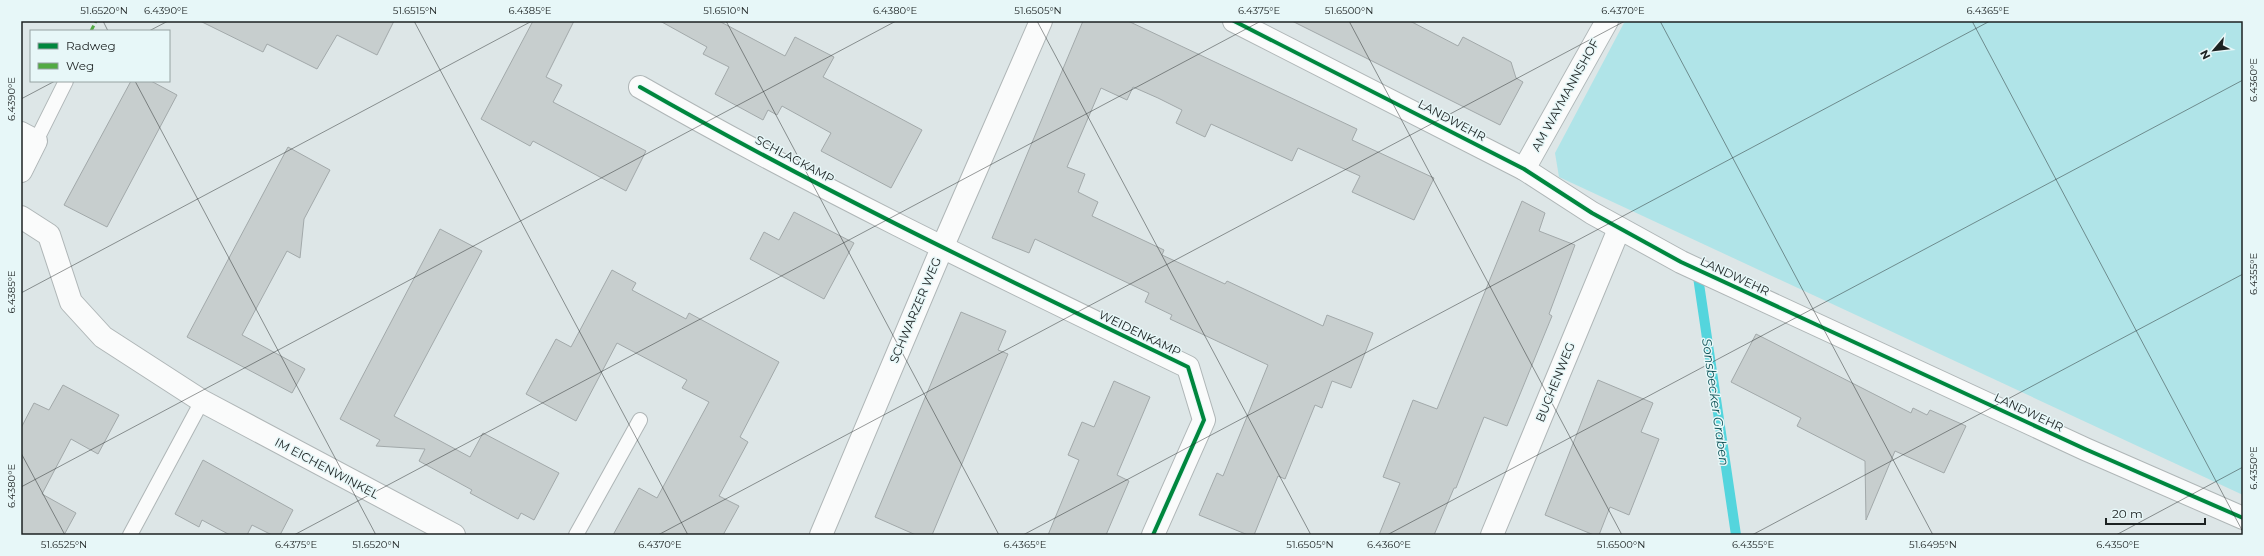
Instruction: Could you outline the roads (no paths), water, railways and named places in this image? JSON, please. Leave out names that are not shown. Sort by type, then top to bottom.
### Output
[{"type":"street","name":"SCHWARZER WEG","points":[[821,535],[942,248],[1041,21]]},
{"type":"street","name":"LANDWEHR","points":[[1234,21],[1524,169],[1619,229],[1723,282],[2085,449],[2243,518]]},
{"type":"street","name":"AM WAYMANNSHOF","points":[[1524,169],[1607,21]]},
{"type":"street","name":"SCHLAGKAMP","points":[[640,87],[685,113],[942,248]]},
{"type":"street","points":[[21,171],[29,137]]},
{"type":"street","name":"IM EICHENWINKEL","points":[[21,217],[49,234],[71,302],[103,338],[202,401],[454,535]]},
{"type":"street","name":"BUCHENWEG","points":[[1492,535],[1619,229]]},
{"type":"street","name":"WEIDENKAMP","points":[[942,248],[1188,367],[1204,420],[1153,535]]},
{"type":"lane","points":[[29,137],[65,82]]},
{"type":"lane","points":[[130,535],[202,401]]},
{"type":"lane","points":[[576,535],[640,420]]},
{"type":"waterway","name":"Sonsbecker Graben","points":[[1697,270],[1736,535]]}]
